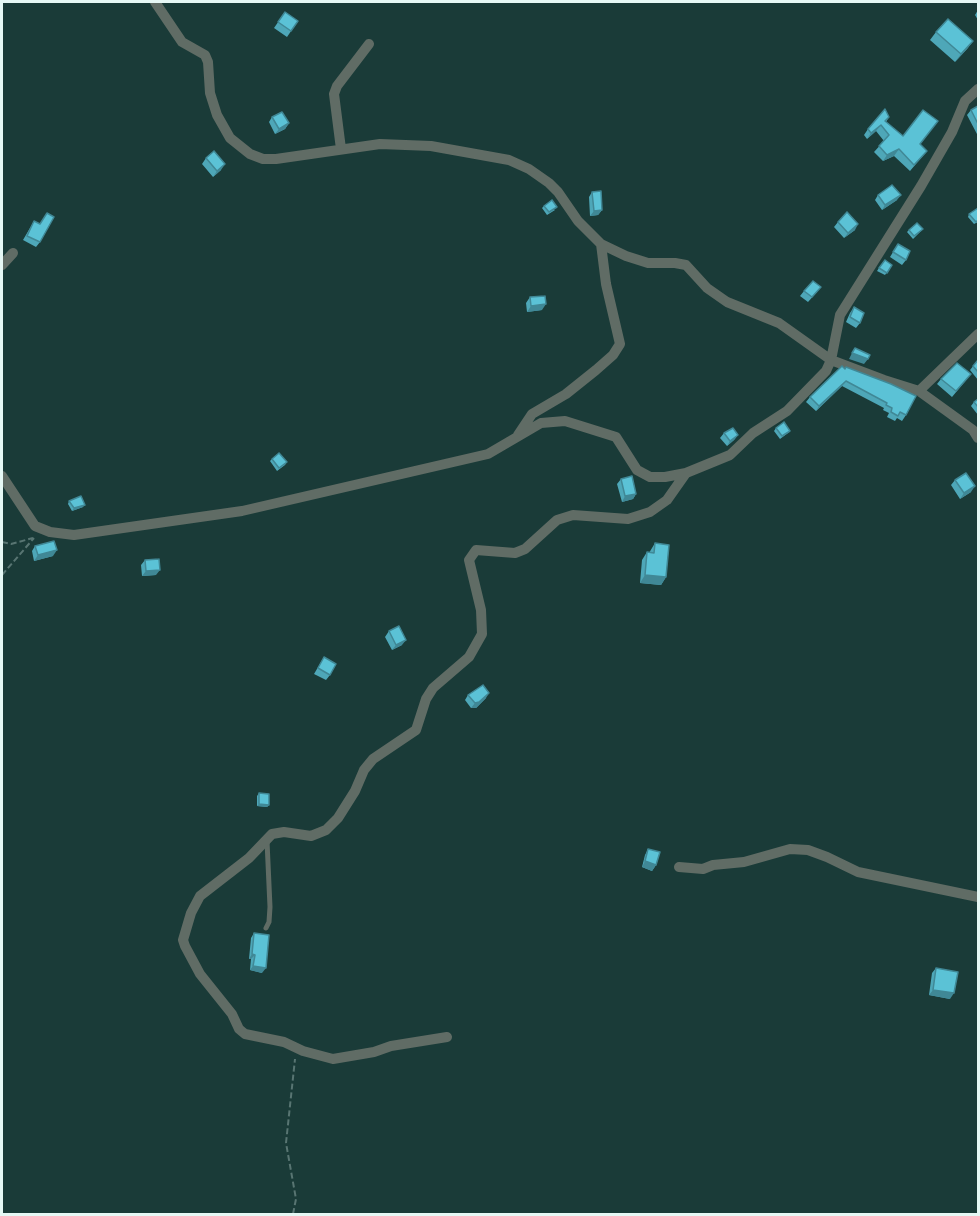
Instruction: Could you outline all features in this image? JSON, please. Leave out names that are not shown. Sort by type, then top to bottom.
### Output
[{"type":"street","points":[[155,2],[182,42],[202,52],[207,58],[210,93],[217,116],[230,138],[250,154],[270,159],[380,144],[431,146],[508,160],[529,169],[549,183],[578,221],[601,244],[648,263],[686,265],[707,288],[727,302],[779,323],[831,360],[919,391],[977,432]]},
{"type":"street","points":[[340,149],[334,94],[337,86],[369,44]]},
{"type":"street","points":[[2,476],[35,526],[50,532],[74,535],[242,511],[488,454],[541,423],[565,421],[616,437],[637,470],[650,477],[686,473],[730,455],[753,433],[787,411],[826,371],[831,360],[840,315],[926,177],[952,132],[965,101],[978,89]]},
{"type":"street","points":[[518,436],[532,414],[566,394],[613,355],[620,344],[606,284],[601,244]]},
{"type":"street","points":[[2,265],[14,253]]},
{"type":"street","points":[[919,391],[978,334]]},
{"type":"street","points":[[447,1037],[333,1059],[319,1057],[278,1040],[252,1036],[239,1029],[232,1014],[200,974],[183,940],[191,913],[200,896],[249,858],[272,834],[284,832],[311,836],[326,830],[338,818],[355,791],[364,770],[373,759],[416,730],[426,699],[433,688],[469,657],[482,633],[481,610],[469,560],[476,550],[515,553],[525,549],[557,520],[573,515],[628,519],[650,512],[668,500],[686,473]]},
{"type":"street","points":[[679,867],[703,869],[714,865],[744,862],[790,849],[808,850],[858,872],[978,897]]},
{"type":"lane","points":[[266,928],[269,922],[270,907],[267,839]]},
{"type":"path","points":[[2,542],[10,544],[34,538],[2,575]]},
{"type":"path","points":[[293,1215],[296,1198],[286,1143],[296,1047]]},
{"type":"building","points":[[285,12],[298,21],[291,31],[278,22]]},
{"type":"building","points":[[948,19],[973,41],[961,54],[936,32]]},
{"type":"building","points":[[978,106],[978,124],[971,110]]},
{"type":"building","points":[[885,109],[889,117],[885,121],[903,136],[923,110],[938,121],[920,144],[927,151],[914,165],[899,149],[887,155],[879,146],[889,135],[881,125],[871,133],[868,129]]},
{"type":"building","points":[[282,112],[289,123],[279,129],[272,117]]},
{"type":"building","points":[[214,151],[225,164],[217,171],[206,158]]},
{"type":"building","points":[[892,185],[901,195],[885,205],[878,195]]},
{"type":"building","points":[[601,191],[602,210],[594,211],[592,192]]},
{"type":"building","points":[[552,200],[557,207],[549,212],[544,206]]},
{"type":"building","points":[[978,208],[978,220],[976,222],[969,214]]},
{"type":"building","points":[[847,212],[858,224],[848,233],[838,222]]},
{"type":"building","points":[[47,213],[54,217],[40,242],[27,236],[34,221],[40,224]]},
{"type":"building","points":[[917,223],[923,229],[914,236],[909,230]]},
{"type":"building","points":[[898,244],[910,251],[906,260],[893,252]]},
{"type":"building","points":[[885,260],[892,265],[887,273],[879,268]]},
{"type":"building","points":[[813,281],[821,287],[812,297],[804,291]]},
{"type":"building","points":[[545,296],[546,304],[531,306],[530,297]]},
{"type":"building","points":[[854,307],[864,313],[860,323],[850,317]]},
{"type":"building","points":[[855,348],[870,355],[868,359],[852,353]]},
{"type":"building","points":[[978,360],[978,372],[973,366]]},
{"type":"building","points":[[957,363],[971,374],[956,391],[941,379]]},
{"type":"building","points":[[842,366],[916,396],[906,415],[900,412],[898,416],[891,412],[892,408],[886,405],[887,403],[846,381],[819,406],[810,397]]},
{"type":"building","points":[[784,422],[790,431],[782,436],[776,428]]},
{"type":"building","points":[[733,428],[738,435],[730,441],[724,433]]},
{"type":"building","points":[[279,453],[287,462],[279,468],[272,459]]},
{"type":"building","points":[[966,473],[975,486],[964,493],[955,480]]},
{"type":"building","points":[[632,476],[636,494],[625,496],[621,479]]},
{"type":"building","points":[[81,496],[85,505],[74,508],[69,501]]},
{"type":"building","points":[[54,541],[57,550],[38,555],[35,546]]},
{"type":"building","points":[[655,543],[669,545],[666,577],[645,575],[647,552],[654,553]]},
{"type":"building","points":[[159,559],[160,570],[146,571],[145,560]]},
{"type":"building","points":[[399,626],[406,640],[396,645],[389,631]]},
{"type":"building","points":[[324,657],[336,664],[330,675],[318,668]]},
{"type":"building","points":[[483,685],[489,693],[475,703],[468,695]]},
{"type":"building","points":[[259,793],[269,794],[269,805],[259,804]]},
{"type":"building","points":[[648,849],[660,852],[656,865],[645,861]]},
{"type":"building","points":[[254,933],[269,935],[266,968],[253,966]]},
{"type":"building","points":[[936,968],[958,972],[954,993],[933,990]]}]
